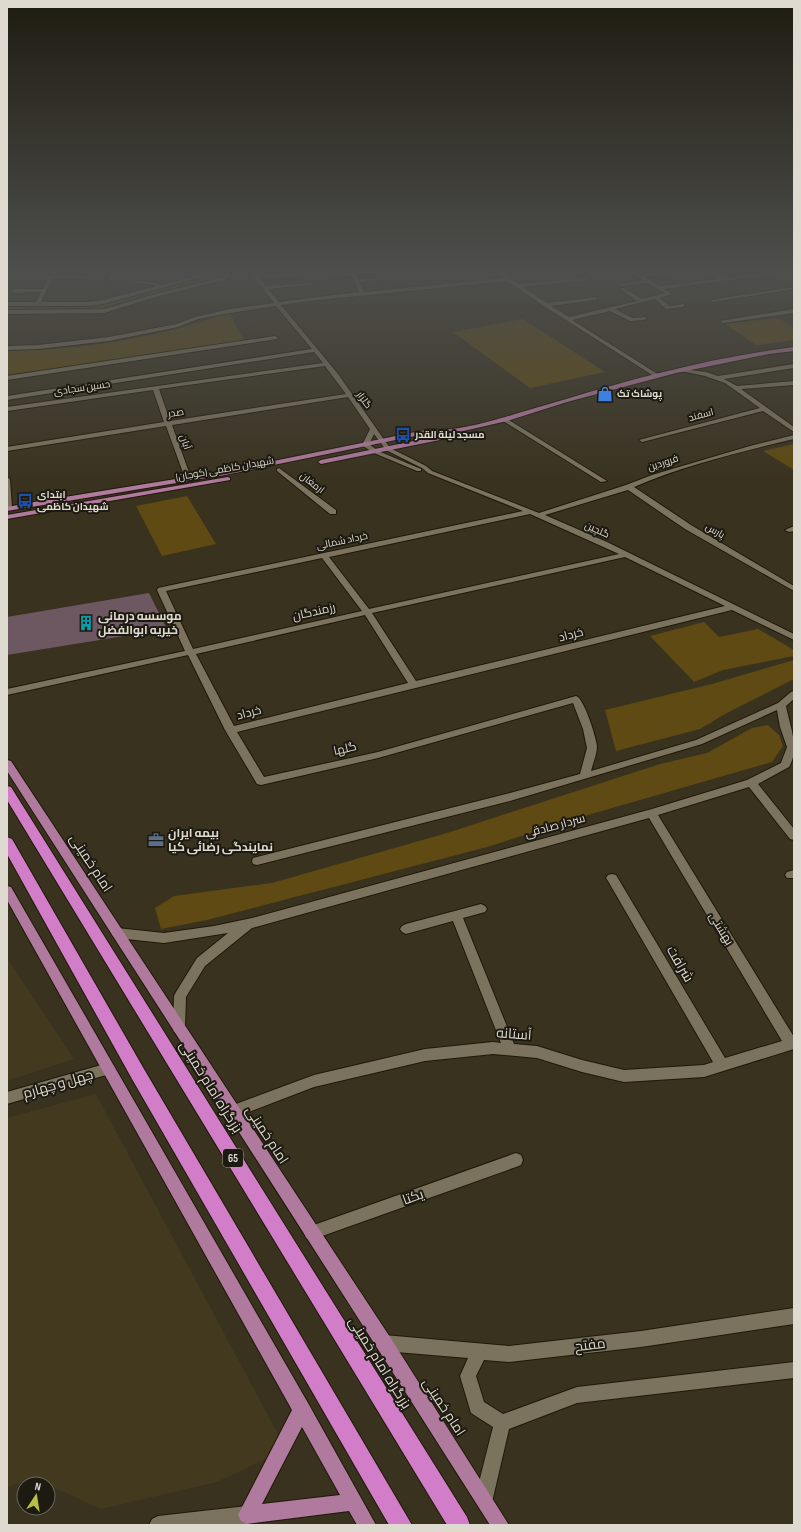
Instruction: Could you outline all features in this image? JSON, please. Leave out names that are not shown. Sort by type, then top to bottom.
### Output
[{"type":"highway","name":"بزرگراه امام خمینی","points":[[7,790],[459,1525]]},
{"type":"highway","points":[[7,842],[138,1074],[401,1525]]},
{"type":"main road","name":"شهیدان کاظمی (کوجان)","points":[[7,509],[83,494],[327,454],[430,431],[444,433],[505,420],[565,401],[657,376],[794,349]]},
{"type":"main road","name":"شهیدان کاظمی (کوجان)","points":[[7,517],[376,452],[440,438],[444,433]]},
{"type":"main road","name":"امام خمینی","points":[[7,763],[311,1233],[384,1343],[500,1525]]},
{"type":"main road","points":[[7,890],[368,1525]]},
{"type":"main road","points":[[248,1516],[302,1409]]},
{"type":"main road","points":[[248,1516],[354,1502]]},
{"type":"street","points":[[7,348],[38,347],[87,341]]},
{"type":"street","points":[[7,378],[252,341]]},
{"type":"street","name":"گلزار","points":[[308,341],[388,449]]},
{"type":"street","points":[[603,341],[657,376]]},
{"type":"street","points":[[7,398],[315,350]]},
{"type":"street","name":"حسین سجادی","points":[[7,409],[326,364]]},
{"type":"street","points":[[717,378],[751,374],[794,366]]},
{"type":"street","points":[[683,370],[706,374],[727,382],[792,427]]},
{"type":"street","points":[[736,388],[794,383]]},
{"type":"street","name":"آبان","points":[[155,388],[188,478]]},
{"type":"street","name":"صدر","points":[[7,449],[348,395]]},
{"type":"street","name":"اسفند","points":[[642,440],[764,409]]},
{"type":"street","points":[[505,420],[603,481]]},
{"type":"street","points":[[373,429],[365,445],[376,452],[414,469],[430,472]]},
{"type":"street","name":"فروردین","points":[[539,515],[629,487],[654,476],[752,447],[794,437]]},
{"type":"street","name":"گلچین","points":[[388,449],[424,467],[430,472],[509,502],[528,512],[539,515],[794,636]]},
{"type":"street","name":"ارمغان","points":[[278,470],[333,512]]},
{"type":"street","points":[[7,479],[7,509]]},
{"type":"street","name":"پارس","points":[[629,487],[688,527],[794,589]]},
{"type":"street","name":"خرداد شمالی","points":[[161,590],[528,512]]},
{"type":"street","points":[[324,555],[367,612],[414,685]]},
{"type":"street","name":"رزمندگان","points":[[7,692],[190,653],[489,584],[626,555]]},
{"type":"street","name":"گلها","points":[[161,590],[190,653],[230,730],[261,781],[378,755],[576,699],[588,729],[592,748],[584,776]]},
{"type":"street","name":"خرداد","points":[[230,730],[733,607]]},
{"type":"street","points":[[257,861],[510,797],[699,742],[781,705],[794,694]]},
{"type":"street","name":"سردار صادقی","points":[[252,923],[652,813],[751,783],[785,765],[792,747],[784,727],[781,705]]},
{"type":"street","points":[[751,783],[794,836]]},
{"type":"street","name":"بهشتی","points":[[652,813],[792,1044]]},
{"type":"street","name":"شرافت","points":[[612,878],[722,1065]]},
{"type":"street","points":[[406,929],[457,917],[482,909]]},
{"type":"street","points":[[457,917],[510,1050]]},
{"type":"street","points":[[117,932],[164,938],[214,931],[252,923]]},
{"type":"street","points":[[179,1028],[180,996],[201,962],[228,939],[252,923]]},
{"type":"street","name":"آستانه","points":[[233,1112],[314,1081],[425,1055],[493,1048],[537,1052],[582,1066],[624,1076],[704,1071],[792,1044]]},
{"type":"street","name":"چهل و چهارم","points":[[7,1098],[108,1070]]},
{"type":"street","name":"یکتا","points":[[311,1233],[516,1160]]},
{"type":"street","name":"مفتح","points":[[384,1343],[508,1354],[641,1339],[794,1316]]},
{"type":"street","points":[[479,1352],[468,1376],[477,1407],[502,1423]]},
{"type":"street","points":[[502,1423],[578,1395],[794,1370]]},
{"type":"street","points":[[484,1498],[502,1423]]},
{"type":"street","points":[[158,1525],[248,1516]]},
{"type":"shaded area","points":[[116,341],[242,341],[7,375],[7,351],[96,345]]},
{"type":"shaded area","points":[[466,341],[558,341],[605,372],[530,388]]},
{"type":"shaded area","points":[[751,341],[783,341],[756,345]]},
{"type":"shaded area","points":[[794,444],[794,470],[763,451]]},
{"type":"shaded area","points":[[187,496],[216,544],[162,556],[136,506]]},
{"type":"shaded area","points":[[704,622],[719,637],[758,629],[794,650],[794,656],[723,670],[694,682],[650,636]]},
{"type":"shaded area","points":[[794,660],[794,679],[725,714],[700,729],[616,751],[605,710],[712,684]]},
{"type":"shaded area","points":[[768,725],[779,735],[783,746],[772,762],[588,815],[487,847],[207,920],[161,929],[155,908],[174,896],[272,883],[447,833],[660,764],[707,753],[752,728]]},
{"type":"shaded area","points":[[7,958],[74,1059],[7,1081]]},
{"type":"shaded area","points":[[96,1094],[286,1449],[217,1482],[101,1509],[56,1489],[56,1476],[16,1476],[16,1484],[7,1487],[7,1118]]},
{"type":"building","name":"موسسه درمانی خیریه ابوالفضل","points":[[149,593],[167,629],[7,655],[7,617]]},
{"type":"place","name":"پوشاک تک","points":[[605,394]]},
{"type":"place","name":"مسجد لیلة القدر","points":[[403,435]]},
{"type":"place","name":"ابتدای شهیدان کاظمی","points":[[25,501]]},
{"type":"place","name":"موسسه درمانی خیریه ابوالفضل","points":[[86,623]]},
{"type":"place","name":"بیمه ایران نمایندگی رضائی کيا","points":[[156,840]]}]
